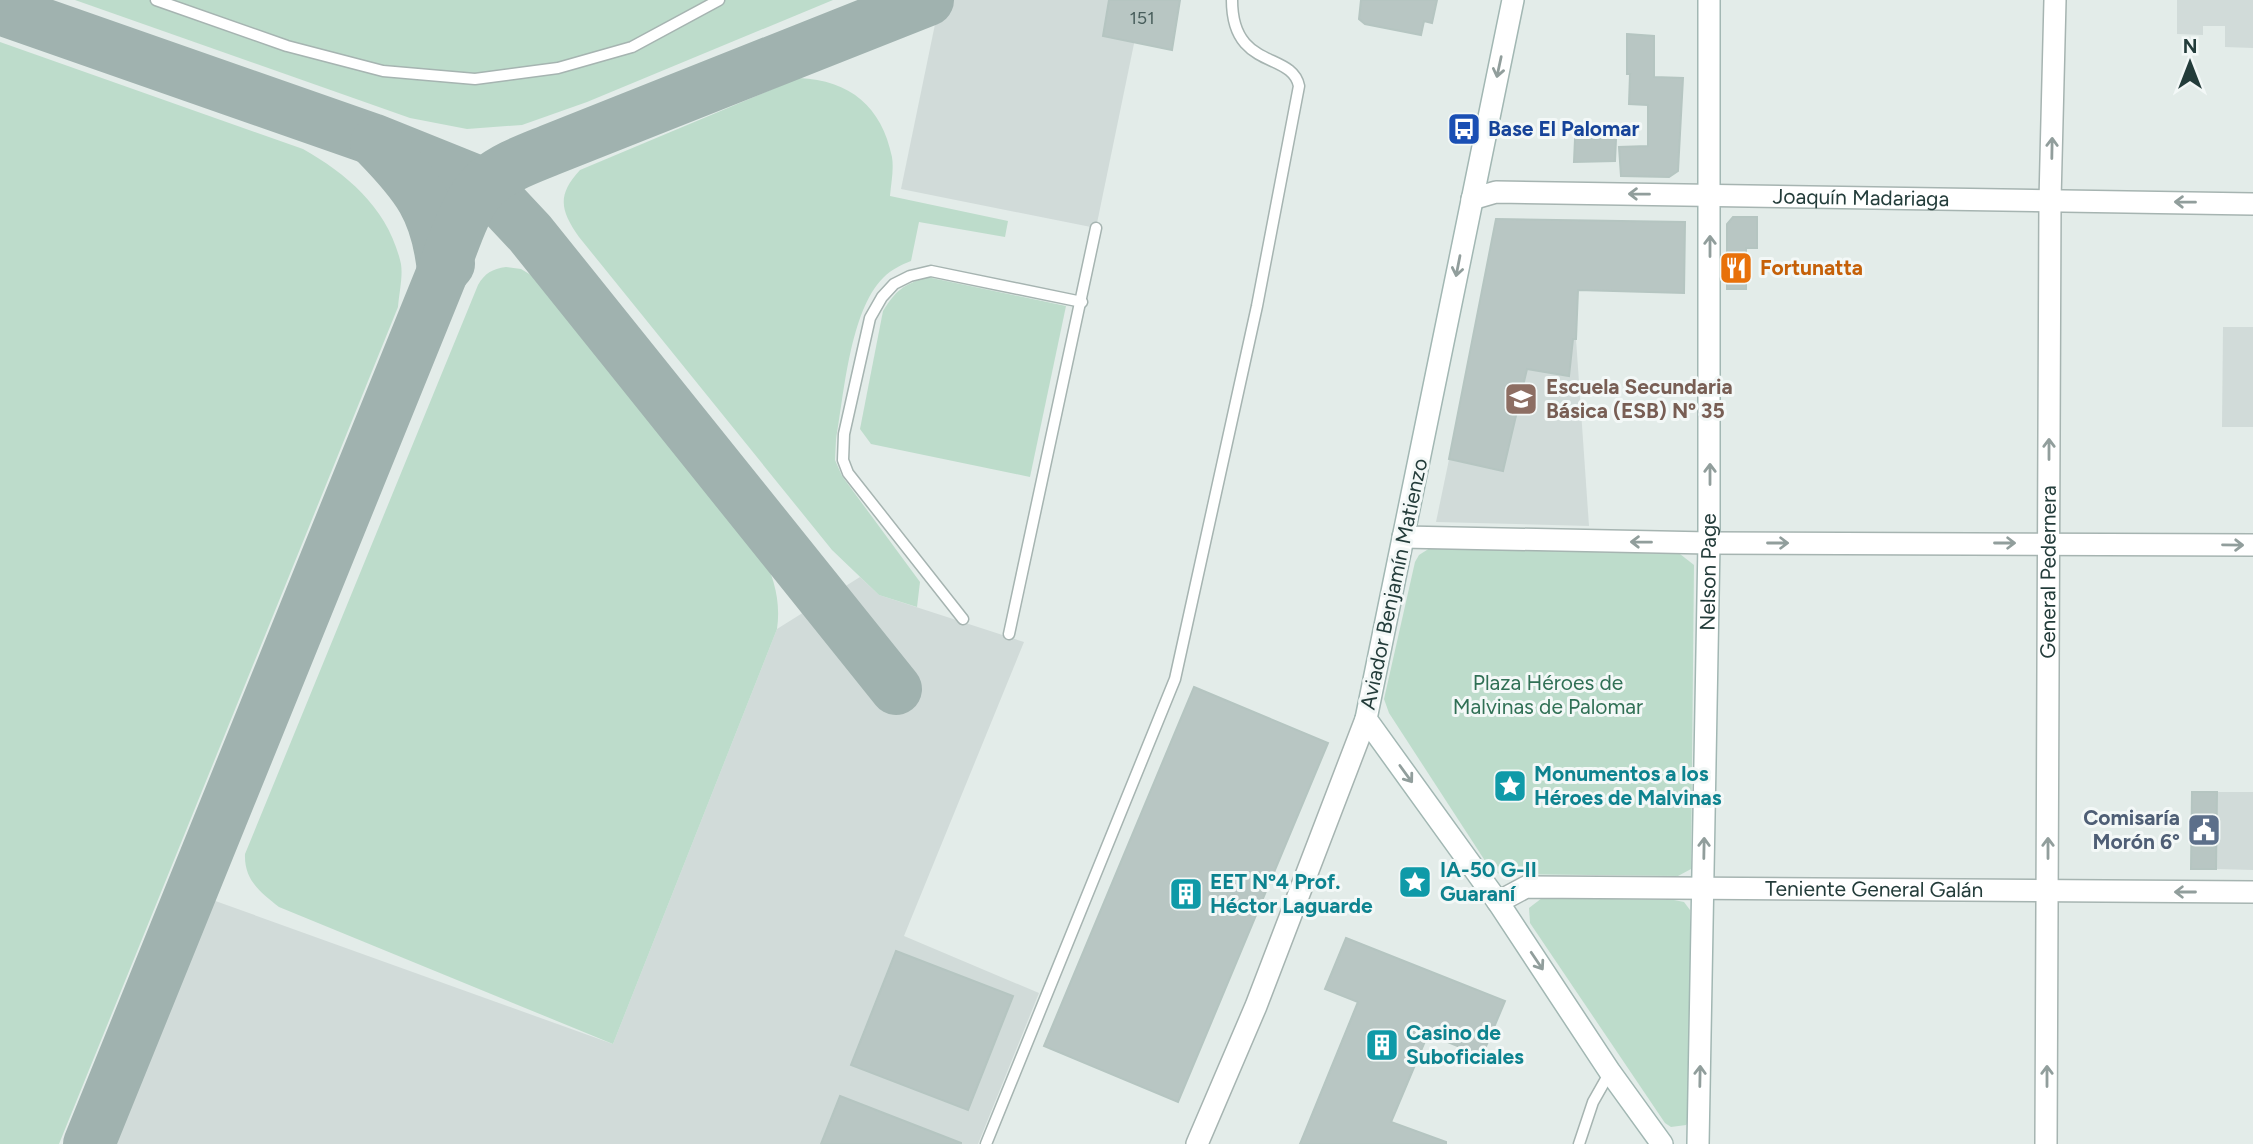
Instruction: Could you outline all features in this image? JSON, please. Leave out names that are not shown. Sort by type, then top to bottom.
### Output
[{"type":"street","name":"Aviador Benjamín Matienzo","points":[[1197,1144],[1256,1006],[1366,719],[1513,0]]},
{"type":"street","name":"Nelson Page","points":[[1698,1144],[1709,543],[1709,0]]},
{"type":"street","name":"General Pedernera","points":[[2046,1144],[2050,200],[2055,0]]},
{"type":"street","name":"Joaquín Madariaga","points":[[1472,199],[1496,192],[2253,204]]},
{"type":"street","points":[[1403,537],[1709,543],[2253,545]]},
{"type":"street","points":[[1366,719],[1498,902],[1661,1144]]},
{"type":"street","name":"Teniente General Galán","points":[[1498,902],[1526,887],[2253,892]]},
{"type":"lane","points":[[156,0],[288,46],[383,71],[475,79],[558,68],[632,47],[719,0]]},
{"type":"lane","points":[[986,1144],[1175,679],[1251,332],[1299,86],[1293,72],[1257,54],[1240,39],[1231,0]]},
{"type":"lane","points":[[1009,634],[1096,228]]},
{"type":"lane","points":[[963,619],[848,472],[843,460],[844,434],[870,318],[882,297],[894,284],[910,276],[931,271],[1082,302]]},
{"type":"lane","points":[[1579,1144],[1593,1102],[1610,1072]]},
{"type":"shaded area","points":[[940,0],[1143,0],[1096,228],[901,189]]},
{"type":"shaded area","points":[[2177,0],[2253,0],[2253,48],[2225,47],[2225,26],[2203,26],[2203,35],[2177,34]]},
{"type":"shaded area","name":"Escuela Secundaria Básica (ESB) Nº 35","points":[[1478,320],[1576,339],[1589,526],[1436,522]]},
{"type":"shaded area","points":[[2223,327],[2253,327],[2253,427],[2222,427]]},
{"type":"shaded area","points":[[860,577],[879,595],[1024,642],[904,936],[1039,993],[978,1144],[111,1144],[207,898],[613,1044],[777,629]]},
{"type":"shaded area","points":[[2217,792],[2253,792],[2253,870],[2216,869]]},
{"type":"green space","points":[[75,0],[833,0],[587,102],[522,125],[467,129],[410,118]]},
{"type":"green space","points":[[0,42],[303,149],[336,170],[365,196],[387,227],[401,264],[398,307],[59,1144],[0,1144]]},
{"type":"green space","points":[[799,78],[834,84],[861,100],[872,111],[887,139],[892,157],[890,196],[1008,221],[1005,237],[919,222],[911,261],[890,272],[872,293],[863,311],[850,354],[835,460],[842,476],[920,582],[917,607],[879,595],[832,550],[579,237],[565,211],[567,187],[580,170]]},
{"type":"green space","points":[[506,267],[521,269],[531,275],[762,553],[777,599],[777,629],[613,1044],[279,907],[255,885],[245,863],[245,854],[478,285],[489,272]]},
{"type":"green space","points":[[927,277],[1066,306],[1030,477],[871,444],[860,429],[883,311],[901,289]]},
{"type":"green space","name":"Plaza Héroes de Malvinas de Palomar","points":[[1430,548],[1680,554],[1694,565],[1691,869],[1678,876],[1500,874],[1491,870],[1389,713],[1384,699],[1415,562],[1419,555]]},
{"type":"green space","points":[[1542,898],[1674,900],[1684,902],[1690,910],[1690,1119],[1686,1125],[1671,1127],[1665,1123],[1530,923],[1529,908]]},
{"type":"building","points":[[1109,0],[1180,0],[1172,50],[1103,36]]},
{"type":"building","points":[[1361,0],[1437,0],[1432,23],[1424,21],[1421,35],[1365,24],[1359,19]]},
{"type":"building","points":[[1627,34],[1654,36],[1654,77],[1683,78],[1678,171],[1669,177],[1621,176],[1619,147],[1648,146],[1648,105],[1629,104]]},
{"type":"building","points":[[1575,139],[1616,139],[1615,161],[1574,162]]},
{"type":"building","name":"Fortunatta","points":[[1733,217],[1757,217],[1757,248],[1746,248],[1746,289],[1727,289],[1727,224]]},
{"type":"building","points":[[1496,219],[1685,222],[1684,293],[1578,290],[1576,339],[1573,339],[1569,376],[1527,369],[1503,471],[1449,459]]},
{"type":"building","name":"EET Nº4 Prof. Héctor Laguarde","points":[[1194,687],[1328,743],[1178,1102],[1044,1046]]},
{"type":"building","name":"Comisaría Morón 6°","points":[[2192,792],[2217,792],[2216,869],[2191,869]]},
{"type":"building","name":"Casino de Suboficiales","points":[[1346,938],[1505,1001],[1482,1056],[1428,1034],[1391,1122],[1446,1144],[1300,1144],[1358,1002],[1325,989]]},
{"type":"building","points":[[896,951],[1013,996],[968,1110],[851,1065]]},
{"type":"building","points":[[840,1096],[961,1143],[961,1144],[821,1144]]},
{"type":"taxiway","points":[[89,1144],[461,224],[479,191],[493,177],[525,160],[928,0]]},
{"type":"taxiway","points":[[0,9],[372,139],[484,184],[530,233],[896,689]]},
{"type":"taxiway","points":[[376,143],[403,172],[423,200],[436,231],[443,271],[449,264]]},
{"type":"place","name":"Base El Palomar","points":[[1464,129]]},
{"type":"place","name":"Fortunatta","points":[[1736,268]]},
{"type":"place","name":"Escuela Secundaria Básica (ESB) Nº 35","points":[[1521,399]]},
{"type":"place","name":"Monumentos a los Héroes de Malvinas","points":[[1510,786]]},
{"type":"place","name":"Comisaría Morón 6°","points":[[2204,830]]},
{"type":"place","name":"IA-50 G-II Guaraní","points":[[1415,882]]},
{"type":"place","name":"EET Nº4 Prof. Héctor Laguarde","points":[[1186,894]]},
{"type":"place","name":"Casino de Suboficiales","points":[[1382,1045]]}]
